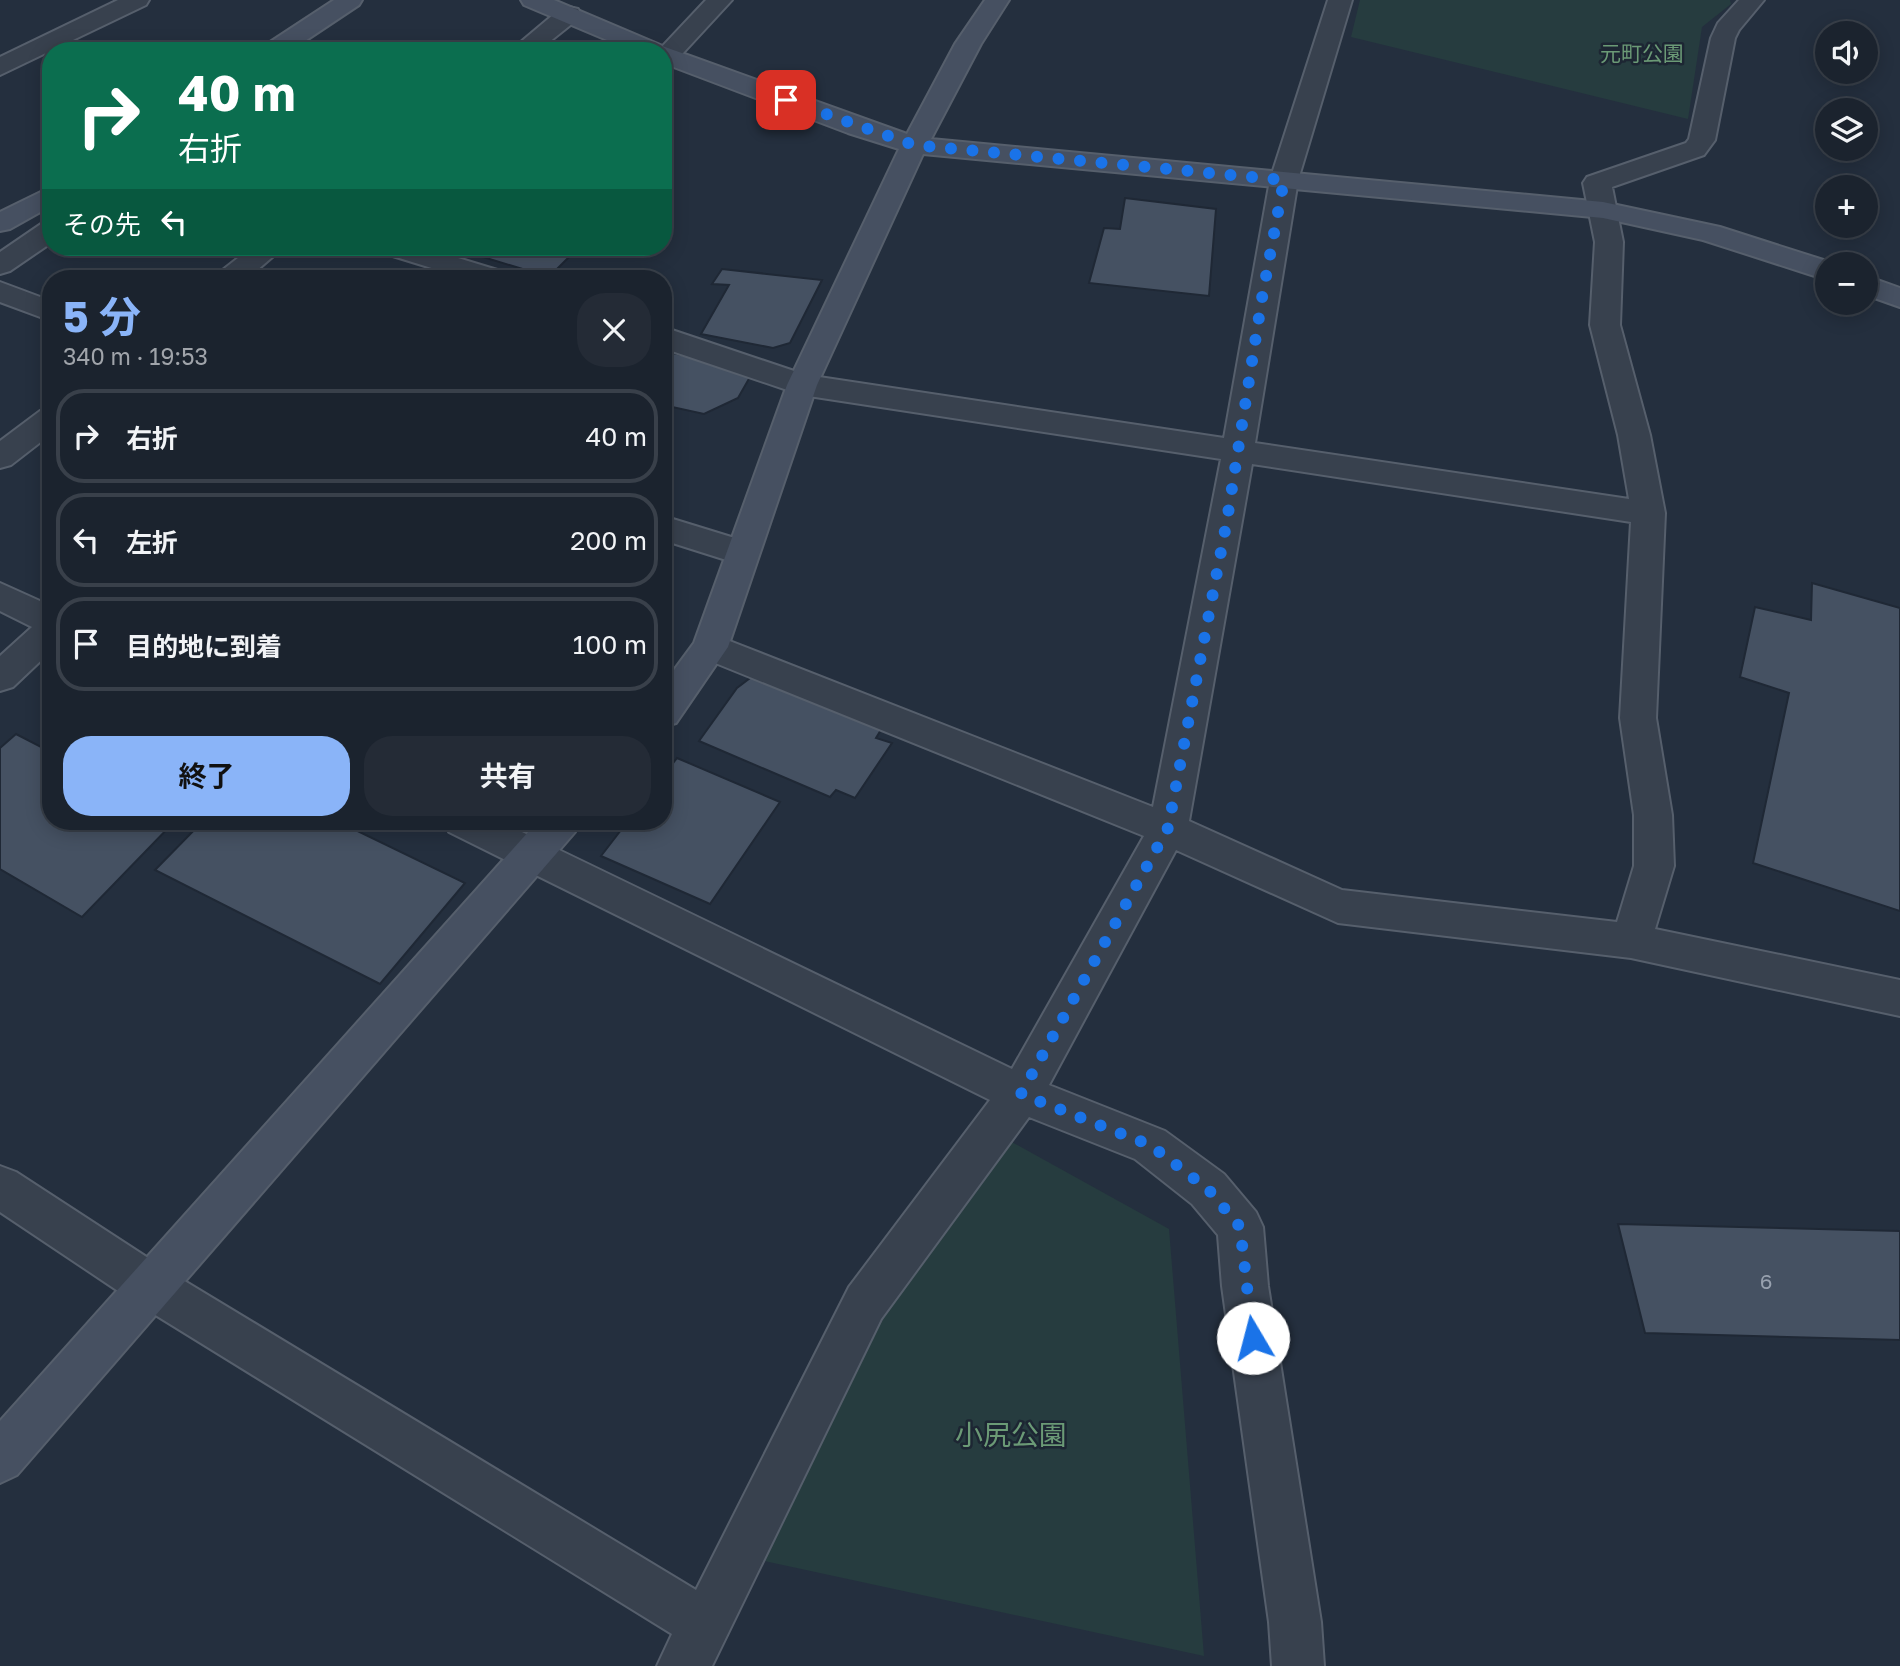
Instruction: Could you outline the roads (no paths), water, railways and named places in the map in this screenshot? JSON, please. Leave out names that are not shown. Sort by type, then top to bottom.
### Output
[{"type":"street","points":[[50,42],[137,0]]},
{"type":"street","points":[[287,42],[350,0]]},
{"type":"street","points":[[533,0],[633,42]]},
{"type":"street","points":[[672,46],[720,0]]},
{"type":"street","points":[[672,700],[709,647],[802,385],[914,145],[968,44],[997,0]]},
{"type":"street","points":[[0,1187],[695,1646],[865,1303],[1021,1094],[1168,828],[1227,520],[1284,180],[1340,0]]},
{"type":"street","points":[[1631,940],[1654,866],[1653,815],[1638,718],[1648,513],[1634,435],[1605,325],[1609,242],[1597,183],[1695,149],[1702,140],[1723,38],[1727,28],[1752,0]]},
{"type":"street","points":[[533,42],[569,14]]},
{"type":"street","points":[[0,66],[42,46]]},
{"type":"street","points":[[672,59],[857,127],[914,145],[1603,211],[1710,233],[1815,267]]},
{"type":"street","points":[[0,223],[42,200]]},
{"type":"street","points":[[0,265],[42,236]]},
{"type":"street","points":[[240,270],[258,256]]},
{"type":"street","points":[[426,256],[471,270]]},
{"type":"street","points":[[1878,290],[1900,298]]},
{"type":"street","points":[[0,291],[42,308]]},
{"type":"street","points":[[672,340],[802,385],[1648,513]]},
{"type":"street","points":[[0,457],[42,425]]},
{"type":"street","points":[[672,531],[742,553]]},
{"type":"street","points":[[0,596],[42,617]]},
{"type":"street","points":[[0,677],[42,638]]},
{"type":"street","points":[[709,647],[1168,828],[1338,906],[1631,940],[1900,998]]},
{"type":"street","points":[[482,830],[1021,1094],[1150,1145],[1208,1189],[1240,1227],[1245,1286],[1294,1622],[1298,1666]]},
{"type":"street","points":[[0,1458],[552,830]]},
{"type":"park label","name":"元町公園","points":[[1642,54]]},
{"type":"park label","name":"小尻公園","points":[[1011,1435]]}]
